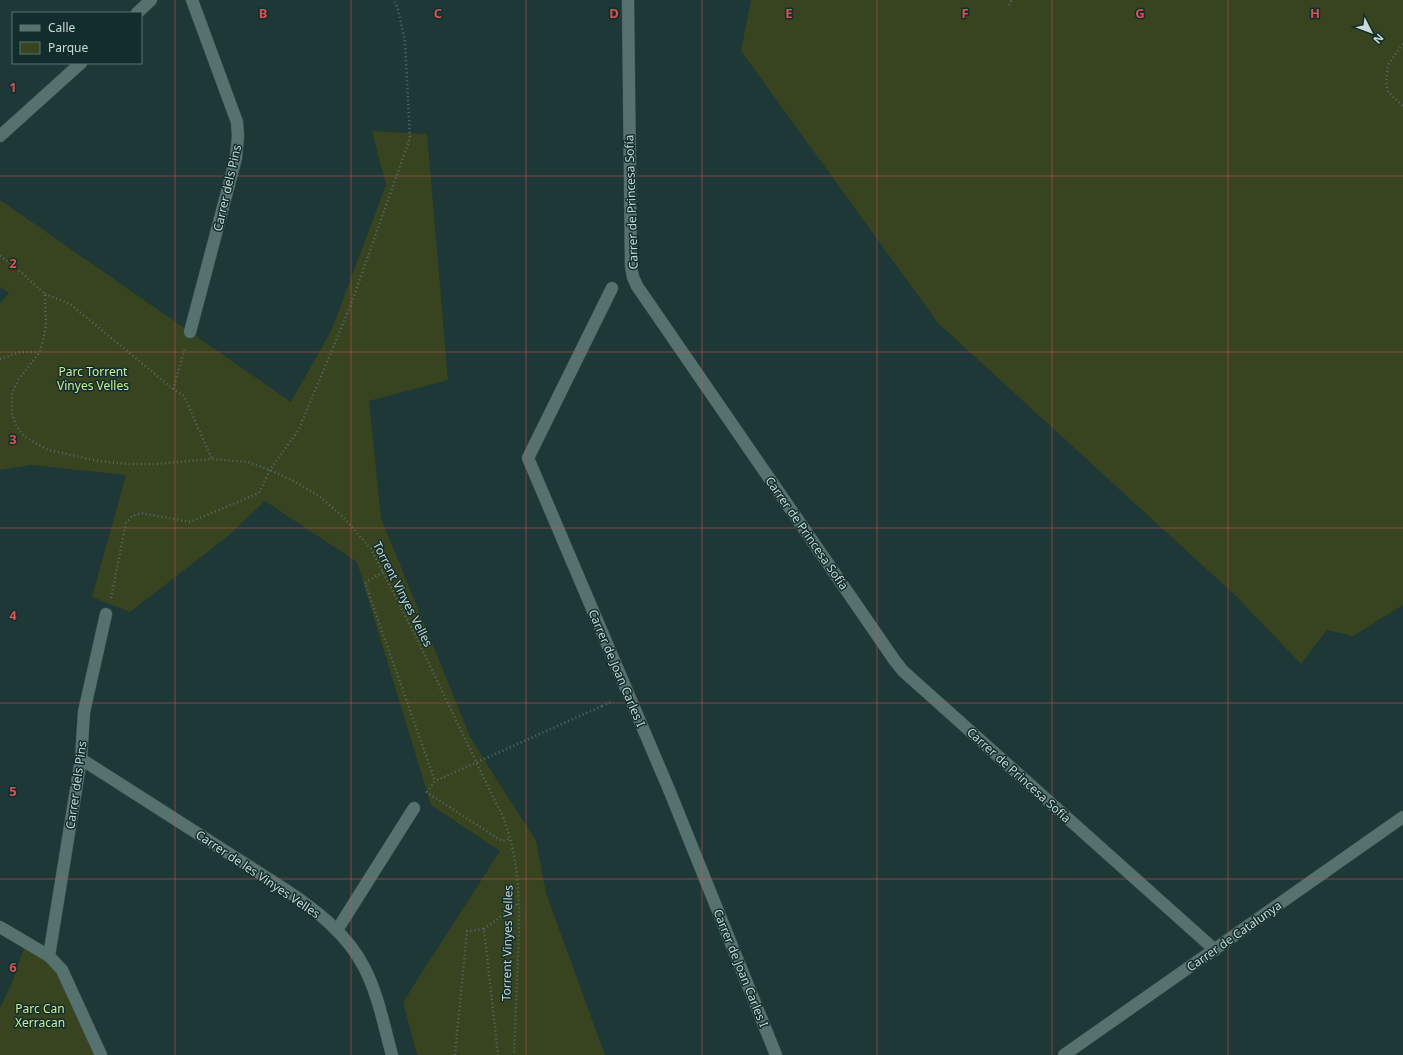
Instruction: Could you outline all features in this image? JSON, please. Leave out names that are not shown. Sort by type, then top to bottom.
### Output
[{"type":"street","points":[[138,12],[152,0]]},
{"type":"street","name":"Carrer dels Pins","points":[[190,332],[236,158],[238,136],[237,122],[192,0]]},
{"type":"street","name":"Carrer de Princesa Sofía","points":[[628,0],[631,266],[633,277],[637,286],[903,671],[1215,950]]},
{"type":"street","points":[[0,136],[80,64]]},
{"type":"street","name":"Carrer de Joan Carles I","points":[[612,288],[528,458],[670,792],[776,1055]]},
{"type":"street","name":"Carrer dels Pins","points":[[50,956],[81,759],[84,712],[106,614]]},
{"type":"street","name":"Carrer de les Vinyes Velles","points":[[81,759],[311,906],[337,930],[355,951],[364,967],[373,988],[392,1055]]},
{"type":"street","points":[[337,930],[414,808]]},
{"type":"street","name":"Carrer de Catalunya","points":[[1064,1055],[1403,817]]},
{"type":"street","points":[[0,927],[50,956],[62,970],[101,1055]]},
{"type":"path","points":[[106,614],[110,606],[126,523],[132,516],[141,512],[190,522],[200,519],[259,492],[270,470],[298,429],[350,307],[410,138],[405,42],[398,9],[394,0]]},
{"type":"path","points":[[1009,5],[1012,0]]},
{"type":"path","points":[[1403,44],[1388,65],[1386,83],[1388,92],[1403,106]]},
{"type":"path","points":[[0,256],[14,266],[45,294],[70,304],[172,389],[184,396],[212,459]]},
{"type":"path","name":"Torrent Vinyes Velles","points":[[45,294],[46,326],[40,352],[18,380],[12,393],[12,414],[16,426],[25,437],[48,450],[99,461],[129,464],[155,464],[212,459],[248,462],[294,481],[319,496],[344,518],[371,548],[506,824],[514,858],[519,904],[519,946],[514,1055]]},
{"type":"path","points":[[172,389],[190,332]]},
{"type":"path","points":[[0,359],[20,352],[40,352]]},
{"type":"path","points":[[383,572],[365,583],[435,781]]},
{"type":"path","points":[[414,808],[435,781],[602,706]]},
{"type":"path","points":[[426,792],[502,841],[510,839]]},
{"type":"path","points":[[456,1055],[467,931],[484,929],[519,904]]},
{"type":"path","points":[[484,929],[498,1055]]},
{"type":"green space","points":[[751,0],[1403,0],[1403,605],[1353,636],[1327,630],[1301,664],[1236,596],[938,323],[741,51]]},
{"type":"green space","name":"Parc Torrent Vinyes Velles","points":[[372,131],[427,134],[448,380],[369,401],[381,518],[471,739],[536,841],[546,893],[605,1055],[417,1055],[403,1002],[500,851],[431,805],[357,562],[265,501],[228,536],[130,612],[92,597],[126,475],[31,465],[0,470],[0,304],[9,293],[0,287],[0,200],[291,402],[331,331],[386,185]]},
{"type":"green space","name":"Parc Can Xerracan","points":[[26,943],[49,956],[98,1055],[0,1055],[0,1008],[11,985]]}]
